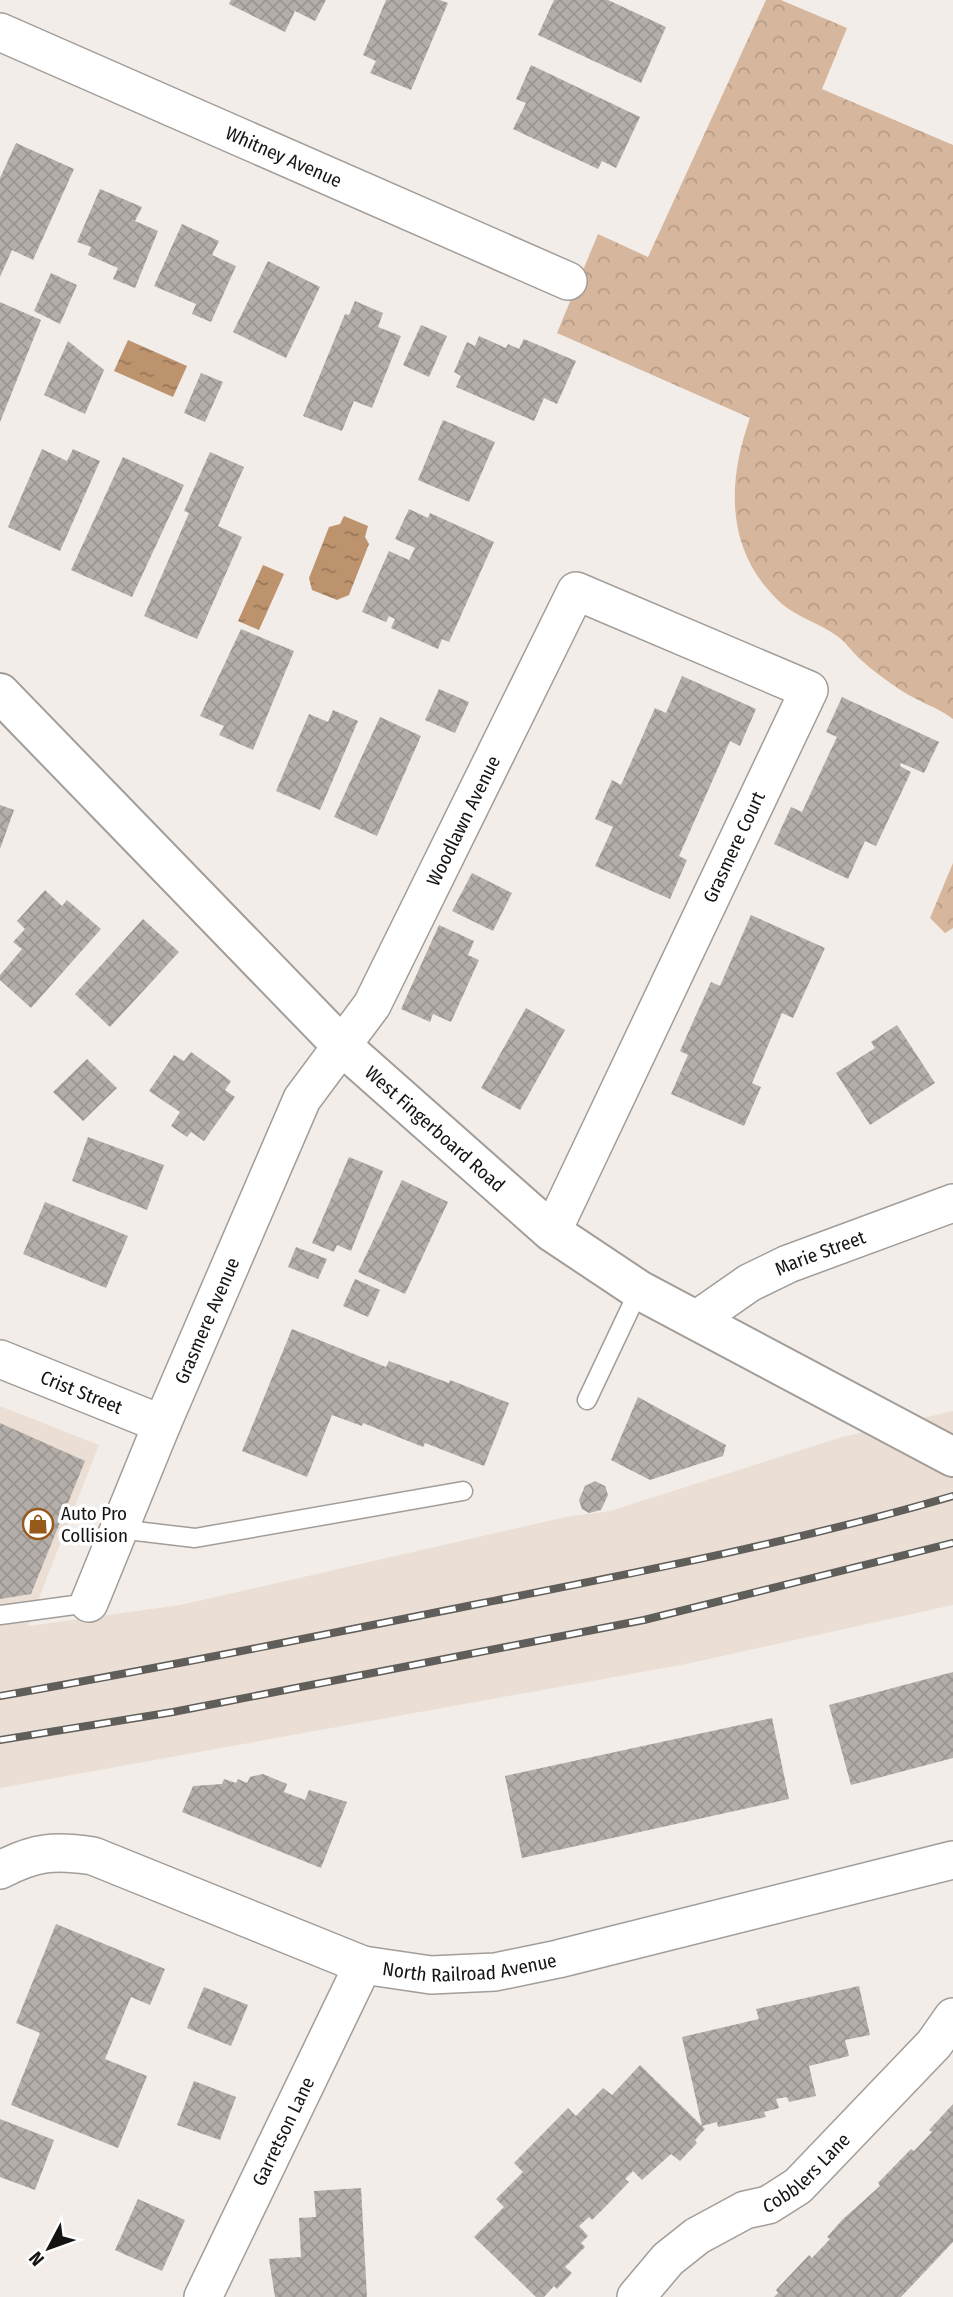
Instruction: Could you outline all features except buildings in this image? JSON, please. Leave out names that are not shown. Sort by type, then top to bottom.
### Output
[{"type":"street","name":"Whitney Avenue","points":[[0,32],[568,281]]},
{"type":"street","name":"Woodlawn Avenue","points":[[342,1046],[372,1004],[576,591]]},
{"type":"street","name":"Grasmere Court","points":[[552,1232],[809,690],[576,591]]},
{"type":"street","name":"West Fingerboard Road","points":[[0,693],[342,1046],[552,1232],[639,1290],[942,1451]]},
{"type":"street","name":"Grasmere Avenue","points":[[89,1603],[162,1424],[302,1099],[342,1046]]},
{"type":"street","name":"Marie Street","points":[[696,1320],[749,1283],[788,1264],[953,1203]]},
{"type":"street","name":"Crist Street","points":[[0,1359],[162,1424]]},
{"type":"street","name":"North Railroad Avenue","points":[[0,1870],[29,1855],[61,1851],[93,1856],[363,1965],[431,1975],[495,1972],[952,1866]]},
{"type":"street","name":"Garretson Lane","points":[[203,2297],[363,1965]]},
{"type":"street","name":"Cobblers Lane","points":[[636,2297],[668,2259],[697,2236],[745,2210],[768,2205],[798,2186],[934,2044],[953,2017]]},
{"type":"lane","points":[[587,1400],[639,1290]]},
{"type":"lane","points":[[119,1530],[195,1538],[463,1491]]},
{"type":"lane","points":[[0,1615],[89,1603]]},
{"type":"shaded area","points":[[0,1406],[99,1445],[28,1626],[180,1605],[566,1517],[610,1511],[842,1437],[953,1411],[953,1605],[686,1664],[0,1788]]},
{"type":"green space","points":[[766,0],[781,0],[847,28],[822,89],[953,145],[953,719],[886,680],[840,638],[788,609],[764,584],[750,563],[741,541],[736,517],[737,468],[750,418],[557,333],[598,234],[648,257]]},
{"type":"green space","points":[[953,863],[953,928],[945,933],[930,918]]},
{"type":"water","points":[[128,340],[187,366],[173,397],[114,371]]},
{"type":"water","points":[[344,516],[368,526],[365,537],[369,544],[349,595],[337,600],[312,590],[309,578],[329,527],[340,524]]},
{"type":"water","points":[[263,565],[284,574],[259,630],[238,621]]},
{"type":"railway","points":[[0,1696],[242,1651],[660,1567],[837,1527],[953,1496]]},
{"type":"railway","points":[[0,1740],[173,1712],[644,1620],[953,1543]]},
{"type":"place","name":"Auto Pro Collision","points":[[38,1524]]}]
